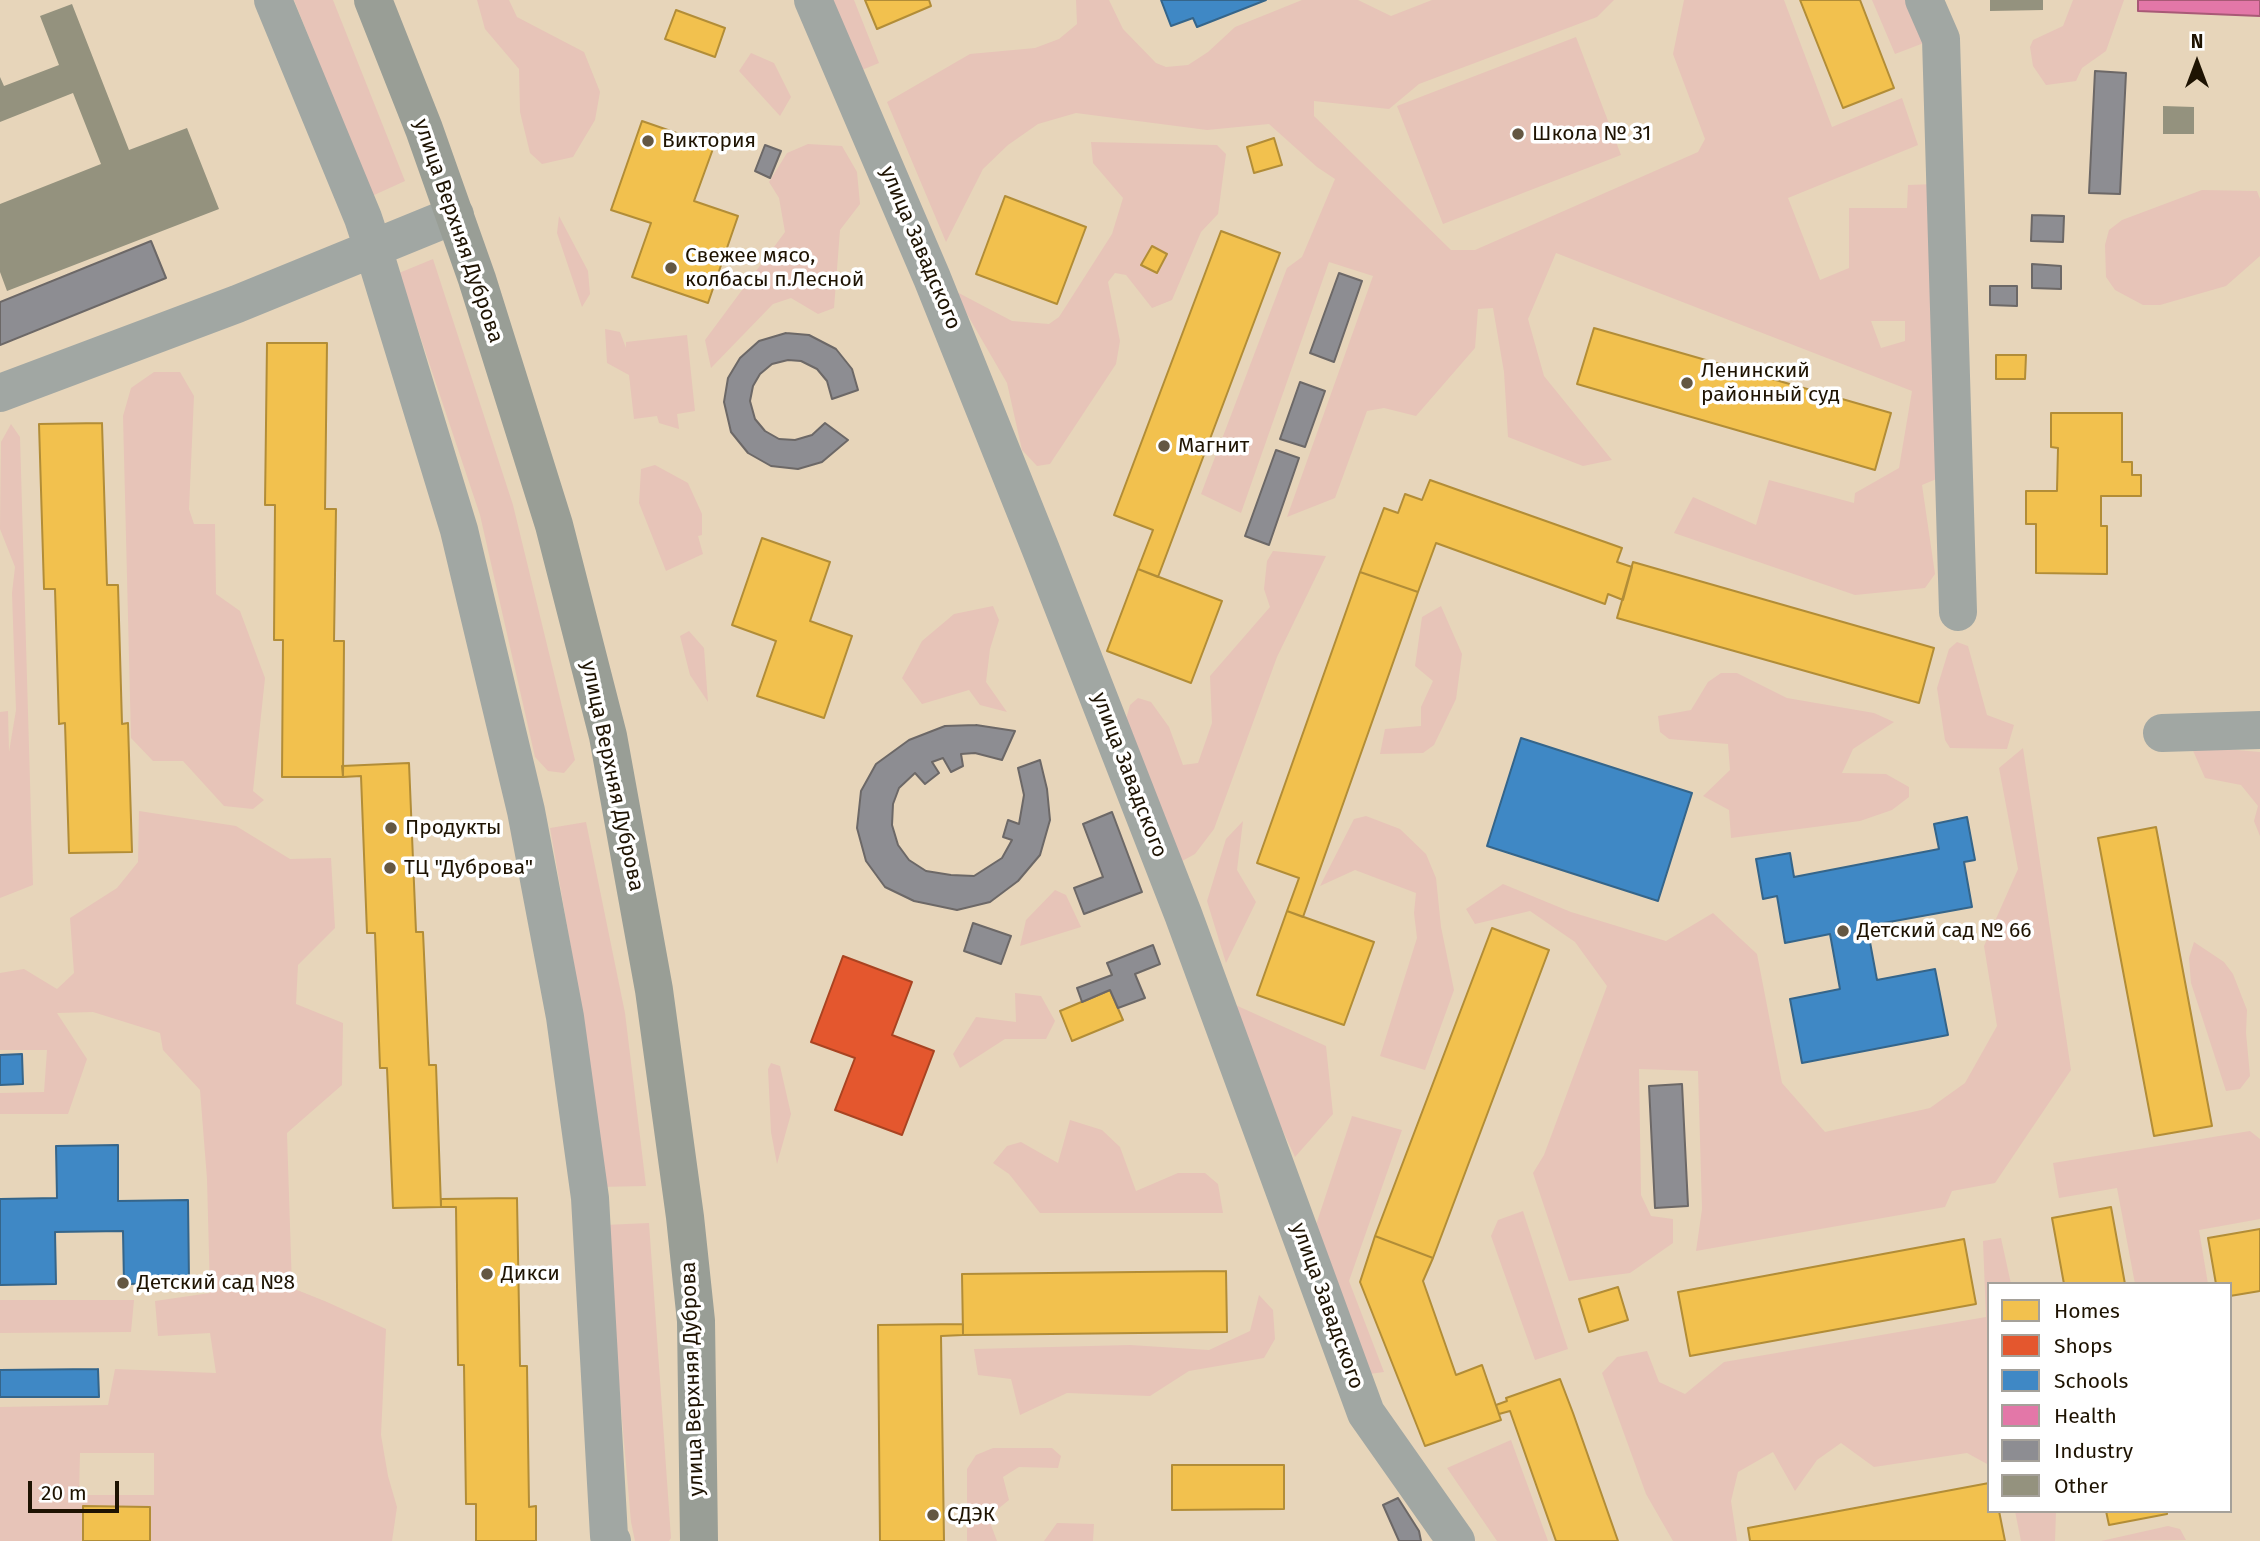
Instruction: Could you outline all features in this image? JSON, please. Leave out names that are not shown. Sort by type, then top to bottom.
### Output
[{"type":"main road","name":"улица Верхняя Дуброва","points":[[373,0],[477,279],[554,525],[608,736],[654,990],[685,1217],[695,1321],[699,1541]]},
{"type":"street","points":[[273,0],[373,248],[459,530],[526,811],[563,1004],[590,1198],[612,1541]]},
{"type":"street","name":"улица Завадского","points":[[813,0],[956,334],[1037,539],[1183,914],[1366,1413],[1457,1541]]},
{"type":"street","points":[[1924,0],[1941,39],[1958,612]]},
{"type":"street","points":[[0,393],[224,309],[455,215]]},
{"type":"street","points":[[2162,733],[2260,730]]},
{"type":"shaded area","points":[[294,0],[333,0],[405,181],[372,196]]},
{"type":"shaded area","points":[[477,0],[509,0],[517,17],[584,52],[600,92],[595,120],[573,157],[542,164],[530,153],[520,112],[519,69],[485,29]]},
{"type":"shaded area","points":[[821,0],[854,0],[879,63],[852,74]]},
{"type":"shaded area","points":[[1076,0],[1109,0],[1123,29],[1156,63],[1166,67],[1188,65],[1208,52],[1235,27],[1302,0],[1358,0],[1391,16],[1432,0],[1614,0],[1597,17],[1419,84],[1389,109],[1314,101],[1314,116],[1451,250],[1475,250],[1698,152],[1705,139],[1673,54],[1684,0],[1784,0],[1832,127],[1902,98],[1918,145],[1788,198],[1820,280],[1849,268],[1849,208],[1907,208],[1908,185],[1935,184],[1946,475],[1922,485],[1935,574],[1925,588],[1855,595],[1674,533],[1693,497],[1756,525],[1769,480],[1854,503],[1855,493],[1899,468],[1912,391],[1556,253],[1528,319],[1544,376],[1612,460],[1583,466],[1508,437],[1504,372],[1493,308],[1478,309],[1475,348],[1416,416],[1384,408],[1367,411],[1335,498],[1287,517],[1373,276],[1329,262],[1241,513],[1201,494],[1287,268],[1302,257],[1335,179],[1317,167],[1269,124],[1207,130],[1076,113],[1038,124],[1008,145],[983,169],[946,242],[887,102],[970,54],[1035,48],[1059,39],[1077,24]],"holes":[[[1871,321],[1905,321],[1905,341],[1881,348]]]},
{"type":"shaded area","points":[[1872,0],[1912,0],[1929,41],[1895,54]]},
{"type":"shaded area","points":[[2073,0],[2124,0],[2106,51],[2082,68],[2076,81],[2046,85],[2033,66],[2030,47],[2033,40],[2063,26]]},
{"type":"shaded area","points":[[1576,37],[1621,155],[1443,224],[1397,106]]},
{"type":"shaded area","points":[[751,53],[774,63],[791,97],[780,116],[739,71]]},
{"type":"shaded area","points":[[1091,142],[1217,145],[1226,154],[1218,214],[1201,232],[1172,300],[1152,308],[1126,275],[1115,273],[1108,282],[1120,341],[1116,364],[1050,464],[1037,466],[1022,450],[1007,383],[953,290],[1012,321],[1049,324],[1059,317],[1112,234],[1123,198],[1093,163]]},
{"type":"shaded area","points":[[808,144],[842,146],[857,172],[860,204],[840,230],[834,308],[818,314],[791,298],[773,304],[711,368],[705,340],[785,232],[779,198],[769,182],[787,153]]},
{"type":"shaded area","points":[[2202,190],[2257,191],[2260,199],[2260,256],[2226,286],[2160,305],[2143,305],[2115,290],[2106,277],[2105,245],[2109,230],[2122,220]]},
{"type":"shaded area","points":[[559,216],[588,271],[590,294],[582,307],[557,233]]},
{"type":"shaded area","points":[[433,259],[513,505],[575,760],[564,773],[548,771],[535,757],[480,515],[399,273]]},
{"type":"shaded area","points":[[605,329],[620,332],[626,348],[626,342],[687,335],[695,411],[677,414],[679,429],[659,423],[657,416],[634,419],[629,375],[607,363]]},
{"type":"shaded area","points":[[154,372],[180,372],[194,396],[189,509],[194,524],[215,524],[216,594],[240,611],[265,678],[253,791],[264,800],[253,809],[224,806],[183,761],[153,761],[131,738],[123,416],[131,388]]},
{"type":"shaded area","points":[[11,424],[20,437],[33,885],[0,898],[0,712],[8,711],[9,752],[16,710],[12,593],[15,567],[0,529],[1,442]]},
{"type":"shaded area","points":[[655,465],[688,483],[702,514],[702,535],[698,536],[703,554],[666,571],[639,503],[641,469]]},
{"type":"shaded area","points":[[1273,551],[1326,556],[1277,657],[1214,829],[1195,854],[1171,867],[1121,737],[1130,705],[1138,698],[1151,702],[1169,727],[1183,765],[1198,763],[1212,723],[1210,676],[1270,607],[1264,589],[1267,561]]},
{"type":"shaded area","points":[[993,606],[999,620],[990,649],[986,682],[1007,712],[980,705],[969,690],[922,704],[902,678],[922,641],[954,614]]},
{"type":"shaded area","points":[[1441,606],[1462,654],[1456,699],[1434,745],[1423,753],[1380,754],[1385,729],[1421,726],[1421,707],[1433,681],[1415,666],[1422,617]]},
{"type":"shaded area","points":[[689,631],[704,648],[708,702],[690,675],[680,636]]},
{"type":"shaded area","points":[[1957,642],[1968,646],[1987,715],[2014,725],[2007,749],[1950,748],[1945,740],[1937,688],[1949,649]]},
{"type":"shaded area","points":[[1721,673],[1737,673],[1787,698],[1874,713],[1894,722],[1853,749],[1842,773],[1886,774],[1909,787],[1909,797],[1892,810],[1860,821],[1731,838],[1729,810],[1703,796],[1730,770],[1728,744],[1669,739],[1660,732],[1658,716],[1691,710],[1708,682]]},
{"type":"shaded area","points":[[2191,746],[2260,752],[2260,836],[2254,821],[2258,806],[2241,785],[2205,778]]},
{"type":"shaded area","points":[[2023,748],[2071,1070],[1995,1183],[1952,1191],[1945,1207],[1696,1251],[1702,1209],[1698,1071],[1639,1069],[1641,1195],[1651,1216],[1673,1219],[1673,1243],[1630,1273],[1569,1281],[1533,1173],[1544,1155],[1607,986],[1575,942],[1530,911],[1475,924],[1466,909],[1503,884],[1571,912],[1666,941],[1713,913],[1757,954],[1782,1083],[1825,1132],[1930,1108],[1965,1083],[1997,1026],[1984,946],[2018,869],[1999,768]]},
{"type":"shaded area","points":[[139,811],[236,826],[290,859],[331,858],[335,928],[298,965],[296,1004],[343,1023],[342,1085],[287,1133],[292,1288],[386,1329],[381,1435],[397,1507],[392,1541],[150,1541],[150,1507],[84,1506],[83,1541],[0,1541],[0,1407],[108,1405],[115,1369],[216,1373],[210,1333],[158,1336],[155,1301],[210,1293],[207,1179],[200,1090],[163,1050],[160,1033],[93,1012],[57,1013],[87,1059],[68,1114],[0,1114],[0,1093],[44,1092],[47,1050],[0,1050],[0,973],[24,969],[57,989],[74,973],[70,918],[117,888],[138,862]],"holes":[[[80,1453],[154,1453],[154,1495],[79,1495]]]},
{"type":"shaded area","points":[[1366,816],[1400,829],[1426,854],[1436,878],[1441,927],[1454,990],[1425,1070],[1380,1056],[1417,938],[1414,913],[1416,893],[1355,870],[1320,886],[1354,819]]},
{"type":"shaded area","points":[[1243,821],[1237,870],[1256,902],[1226,963],[1207,901],[1226,839]]},
{"type":"shaded area","points":[[586,822],[625,1013],[646,1186],[599,1187],[582,1012],[550,828]]},
{"type":"shaded area","points":[[1055,890],[1066,895],[1081,927],[1020,946],[1026,920]]},
{"type":"shaded area","points":[[2194,942],[2224,962],[2233,974],[2247,1010],[2250,1076],[2240,1089],[2226,1091],[2191,983],[2189,958]]},
{"type":"shaded area","points":[[1015,993],[1041,996],[1055,1021],[1046,1039],[1005,1039],[960,1068],[953,1054],[976,1017],[1016,1022]]},
{"type":"shaded area","points":[[1231,1003],[1326,1046],[1333,1114],[1295,1157],[1254,1069]]},
{"type":"shaded area","points":[[771,1063],[780,1066],[791,1114],[777,1164],[771,1132],[768,1069]]},
{"type":"shaded area","points":[[1352,1116],[1402,1130],[1349,1281],[1384,1372],[1362,1375],[1312,1237]]},
{"type":"shaded area","points":[[1070,1120],[1102,1130],[1120,1147],[1136,1191],[1178,1173],[1205,1173],[1218,1184],[1223,1213],[1040,1213],[1009,1174],[993,1163],[1007,1146],[1021,1142],[1058,1163]]},
{"type":"shaded area","points":[[2250,1131],[2260,1139],[2260,1219],[2199,1230],[2208,1282],[2135,1282],[2117,1188],[2059,1198],[2053,1163]]},
{"type":"shaded area","points":[[1523,1211],[1568,1349],[1535,1360],[1491,1236],[1498,1220]]},
{"type":"shaded area","points":[[649,1223],[671,1538],[669,1541],[635,1541],[631,1522],[605,1225]]},
{"type":"shaded area","points":[[2001,1238],[2011,1282],[1987,1282],[1987,1464],[1967,1453],[1874,1467],[1841,1443],[1817,1460],[1795,1491],[1773,1452],[1738,1472],[1731,1501],[1737,1541],[1673,1541],[1646,1494],[1602,1373],[1617,1357],[1647,1351],[1659,1382],[1685,1394],[1724,1362],[1986,1317],[1983,1241]]},
{"type":"shaded area","points":[[1259,1295],[1273,1310],[1275,1339],[1264,1358],[1189,1371],[1150,1396],[1067,1393],[1020,1415],[1011,1379],[978,1375],[974,1349],[1130,1345],[1209,1350],[1250,1331]]},
{"type":"shaded area","points":[[0,1300],[134,1300],[131,1332],[0,1333]]},
{"type":"shaded area","points":[[1511,1440],[1548,1541],[1497,1541],[1447,1468]]},
{"type":"shaded area","points":[[993,1448],[1052,1448],[1061,1456],[1058,1468],[1019,1467],[1003,1477],[1009,1500],[988,1517],[997,1541],[967,1541],[967,1469],[976,1455]]},
{"type":"shaded area","points":[[2015,1513],[2056,1513],[2055,1541],[2021,1541]]},
{"type":"shaded area","points":[[1057,1523],[1094,1524],[1093,1541],[1044,1541]]},
{"type":"shaded area","points":[[2168,1526],[2180,1529],[2186,1540],[2101,1541]]},
{"type":"building: Homes","points":[[865,0],[929,0],[931,6],[877,29]]},
{"type":"building: Homes","points":[[1800,0],[1860,0],[1894,88],[1843,108]]},
{"type":"building: Homes","points":[[676,10],[725,28],[715,57],[665,39]]},
{"type":"building: Homes","points":[[642,121],[714,146],[694,201],[738,216],[708,303],[632,277],[651,223],[611,210]]},
{"type":"building: Homes","points":[[1274,138],[1282,165],[1254,173],[1247,147]]},
{"type":"building: Homes","points":[[1005,196],[1086,227],[1057,304],[976,274]]},
{"type":"building: Homes","points":[[1221,231],[1280,253],[1158,577],[1138,569],[1153,530],[1114,515]]},
{"type":"building: Homes","points":[[1152,246],[1167,254],[1157,273],[1141,265]]},
{"type":"building: Homes","points":[[1594,328],[1891,413],[1875,470],[1577,384]]},
{"type":"building: Homes","points":[[267,343],[327,343],[325,509],[336,509],[334,641],[344,641],[343,777],[282,777],[283,640],[274,640],[275,505],[265,505]]},
{"type":"building: Homes","points":[[1996,355],[2026,355],[2025,379],[1996,379]]},
{"type":"building: Homes","points":[[2051,413],[2122,413],[2122,462],[2132,462],[2132,475],[2141,475],[2141,496],[2101,496],[2101,526],[2107,526],[2107,574],[2036,573],[2036,524],[2026,524],[2026,491],[2057,491],[2058,448],[2051,447]]},
{"type":"building: Homes","points":[[102,423],[107,585],[118,585],[122,724],[128,723],[132,852],[69,853],[65,723],[59,724],[55,589],[44,589],[39,424]]},
{"type":"building: Homes","points":[[1430,480],[1622,548],[1617,562],[1632,567],[1623,600],[1608,594],[1605,604],[1436,543],[1418,592],[1360,572],[1384,508],[1398,513],[1405,494],[1422,500]]},
{"type":"building: Homes","points":[[762,538],[830,562],[810,621],[852,636],[824,718],[757,696],[776,641],[732,625]]},
{"type":"building: Homes","points":[[1633,562],[1934,648],[1919,703],[1617,618]]},
{"type":"building: Homes","points":[[1138,569],[1222,601],[1191,683],[1107,651]]},
{"type":"building: Homes","points":[[1360,572],[1418,592],[1303,917],[1287,911],[1299,878],[1257,863]]},
{"type":"building: Homes","points":[[409,763],[416,932],[423,932],[429,1065],[436,1065],[441,1207],[393,1208],[387,1068],[380,1068],[375,933],[367,933],[361,776],[343,777],[342,766]]},
{"type":"building: Homes","points":[[2156,827],[2212,1126],[2154,1136],[2098,838]]},
{"type":"building: Homes","points":[[1287,911],[1374,942],[1344,1025],[1257,995]]},
{"type":"building: Homes","points":[[1492,928],[1549,950],[1433,1258],[1375,1236]]},
{"type":"building: Homes","points":[[1110,990],[1123,1020],[1072,1041],[1060,1011]]},
{"type":"building: Homes","points":[[517,1198],[520,1366],[527,1366],[529,1507],[536,1506],[536,1541],[476,1541],[476,1504],[466,1504],[464,1365],[458,1365],[456,1207],[441,1207],[441,1199]]},
{"type":"building: Homes","points":[[2111,1207],[2125,1282],[2064,1282],[2052,1218]]},
{"type":"building: Homes","points":[[2260,1229],[2260,1291],[2232,1296],[2232,1282],[2216,1282],[2208,1238]]},
{"type":"building: Homes","points":[[1375,1236],[1433,1258],[1423,1281],[1456,1375],[1482,1365],[1501,1420],[1425,1446],[1360,1282]]},
{"type":"building: Homes","points":[[1964,1239],[1976,1304],[1690,1356],[1678,1292]]},
{"type":"building: Homes","points":[[1226,1271],[1227,1332],[963,1335],[962,1274]]},
{"type":"building: Homes","points":[[1618,1287],[1628,1320],[1589,1332],[1579,1299]]},
{"type":"building: Homes","points":[[963,1324],[963,1335],[941,1336],[944,1541],[880,1541],[878,1325]]},
{"type":"building: Homes","points":[[1560,1379],[1618,1541],[1556,1541],[1510,1411],[1499,1414],[1496,1405],[1507,1401],[1506,1398]]},
{"type":"building: Homes","points":[[1172,1465],[1284,1465],[1284,1509],[1172,1510]]},
{"type":"building: Homes","points":[[1987,1483],[1987,1513],[1999,1513],[2005,1541],[1750,1541],[1748,1528]]},
{"type":"building: Homes","points":[[83,1506],[150,1507],[150,1541],[83,1541]]},
{"type":"building: Homes","points":[[2106,1513],[2167,1513],[2167,1514],[2109,1525]]},
{"type":"building: Shops","points":[[843,956],[912,982],[892,1035],[934,1051],[902,1135],[835,1110],[855,1058],[811,1042]]},
{"type":"building: Schools","points":[[1161,0],[1266,0],[1197,27],[1193,18],[1171,26]]},
{"type":"building: Schools","points":[[1521,738],[1692,793],[1658,901],[1487,846]]},
{"type":"building: Schools","name":"Детский сад № 66","points":[[1967,817],[1975,860],[1964,862],[1972,907],[1867,926],[1877,980],[1935,969],[1948,1035],[1802,1063],[1790,999],[1840,989],[1830,934],[1785,943],[1777,896],[1763,899],[1756,859],[1790,853],[1794,877],[1939,849],[1934,824]]},
{"type":"building: Schools","points":[[22,1054],[23,1084],[0,1085],[0,1055]]},
{"type":"building: Schools","name":"Детский сад №8","points":[[118,1145],[118,1201],[188,1200],[189,1283],[124,1284],[123,1231],[55,1232],[56,1284],[0,1285],[0,1199],[57,1198],[56,1146]]},
{"type":"building: Schools","points":[[98,1369],[99,1397],[0,1397],[0,1370]]},
{"type":"building: Health","points":[[2138,0],[2260,0],[2260,16],[2138,11]]},
{"type":"building: Industry","points":[[2095,71],[2126,73],[2120,194],[2089,193]]},
{"type":"building: Industry","points":[[765,145],[781,151],[770,178],[755,171]]},
{"type":"building: Industry","points":[[2032,215],[2064,216],[2063,242],[2031,241]]},
{"type":"building: Industry","points":[[151,241],[166,278],[0,345],[0,302]]},
{"type":"building: Industry","points":[[2032,264],[2061,266],[2061,289],[2032,288]]},
{"type":"building: Industry","points":[[1339,273],[1362,281],[1334,362],[1310,353]]},
{"type":"building: Industry","points":[[1990,286],[2017,286],[2017,306],[1990,305]]},
{"type":"building: Industry","points":[[786,333],[809,335],[836,349],[852,369],[858,390],[832,399],[827,381],[817,369],[801,361],[788,360],[772,364],[760,374],[753,386],[750,401],[755,419],[765,431],[779,439],[795,440],[812,435],[825,423],[848,440],[822,462],[798,469],[771,466],[748,453],[731,432],[724,402],[728,378],[740,358],[759,341]]},
{"type":"building: Industry","points":[[1300,382],[1325,391],[1305,447],[1280,439]]},
{"type":"building: Industry","points":[[1276,450],[1299,458],[1269,545],[1245,536]]},
{"type":"building: Industry","points":[[976,725],[1015,731],[1002,760],[975,753],[961,754],[963,766],[951,772],[943,758],[932,762],[939,773],[925,784],[915,773],[899,788],[893,804],[892,825],[898,845],[909,860],[926,871],[974,876],[1002,858],[1012,840],[1003,837],[1008,820],[1019,824],[1024,795],[1018,768],[1040,760],[1047,789],[1050,820],[1040,855],[1018,881],[990,902],[957,910],[914,901],[885,887],[866,861],[857,828],[861,791],[876,764],[909,740],[945,726]]},
{"type":"building: Industry","points":[[1112,812],[1142,892],[1084,914],[1074,888],[1103,877],[1083,824]]},
{"type":"building: Industry","points":[[973,923],[1011,936],[1001,964],[964,951]]},
{"type":"building: Industry","points":[[1153,945],[1160,964],[1135,974],[1145,998],[1118,1008],[1110,990],[1082,1002],[1077,988],[1112,975],[1107,963]]},
{"type":"building: Industry","points":[[1682,1084],[1688,1206],[1655,1208],[1649,1086]]},
{"type":"building: Industry","points":[[1398,1498],[1419,1531],[1421,1541],[1399,1541],[1383,1505]]},
{"type":"building: Other","points":[[1990,0],[2043,0],[2043,10],[1990,11]]},
{"type":"building: Other","points":[[72,4],[129,150],[187,128],[219,209],[7,291],[0,272],[0,204],[101,164],[73,93],[0,122],[0,77],[4,86],[59,65],[40,16]]},
{"type":"building: Other","points":[[2163,106],[2194,107],[2194,134],[2163,134]]},
{"type":"place","name":"Школа № 31","points":[[1518,134]]},
{"type":"place","name":"Виктория","points":[[648,141]]},
{"type":"place","name":"Свежее мясо, колбасы п.Лесной","points":[[671,268]]},
{"type":"place","name":"Ленинский районный суд","points":[[1687,383]]},
{"type":"place","name":"Магнит","points":[[1164,446]]},
{"type":"place","name":"Продукты","points":[[391,828]]},
{"type":"place","name":"ТЦ \"Дуброва\"","points":[[390,868]]},
{"type":"place","name":"Детский сад № 66","points":[[1843,931]]},
{"type":"place","name":"Дикси","points":[[487,1274]]},
{"type":"place","name":"Детский сад №8","points":[[123,1283]]},
{"type":"place","name":"СДЭК","points":[[933,1515]]}]
